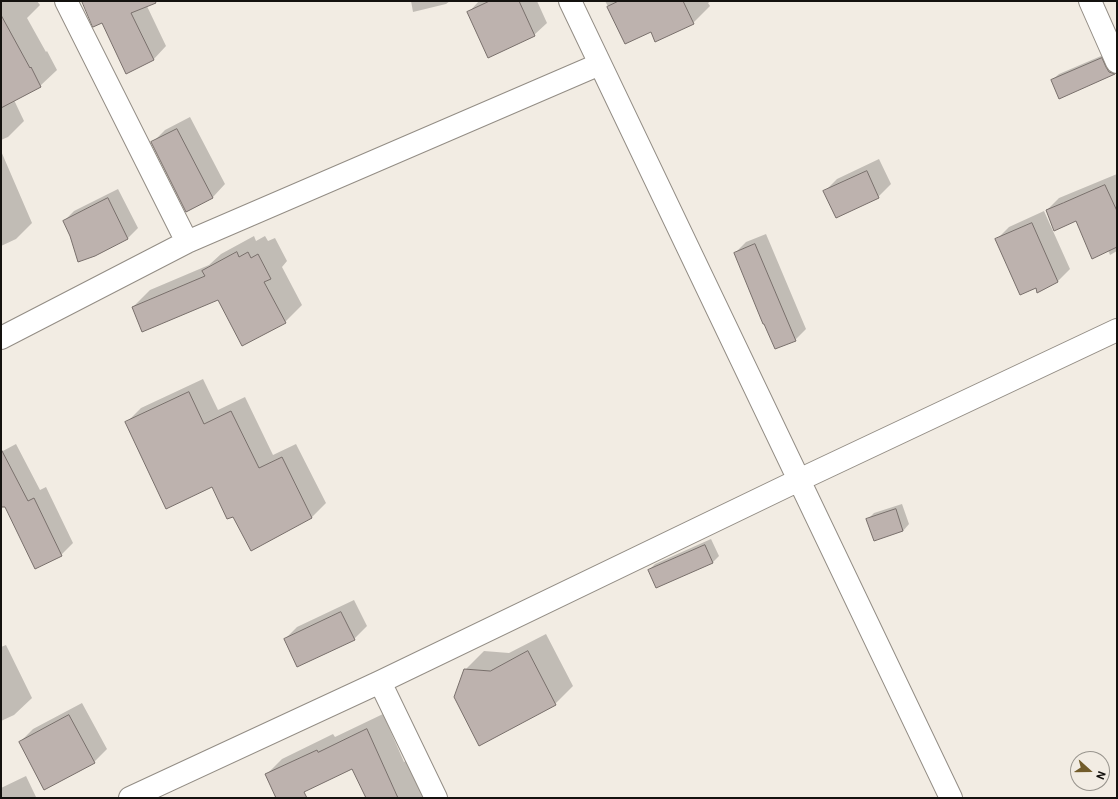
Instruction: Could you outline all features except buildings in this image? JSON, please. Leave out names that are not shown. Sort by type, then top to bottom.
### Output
[{"type":"street","points":[[66,1],[187,242]]},
{"type":"street","points":[[570,1],[951,798]]},
{"type":"street","points":[[1090,1],[1117,62]]},
{"type":"street","points":[[1,338],[187,242],[600,64]]},
{"type":"street","points":[[130,798],[380,682],[799,480],[1117,330]]},
{"type":"street","points":[[380,682],[436,798]]}]
